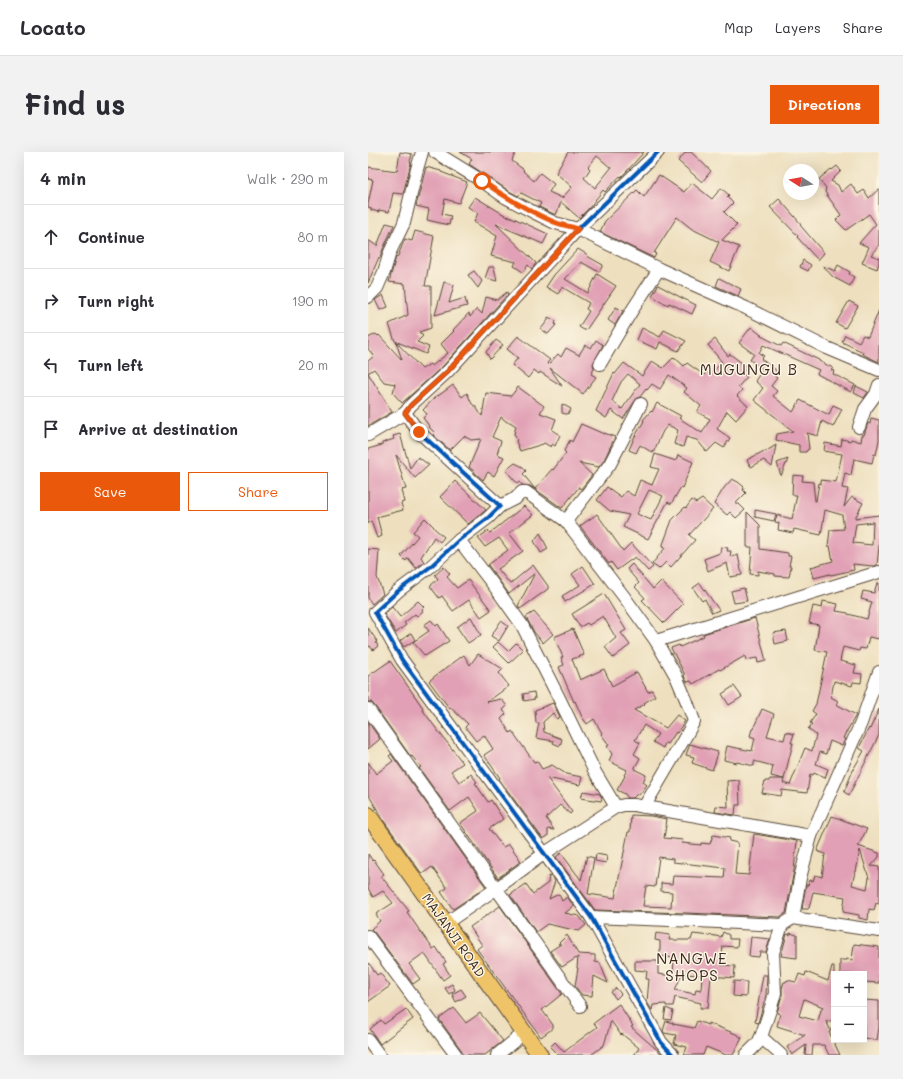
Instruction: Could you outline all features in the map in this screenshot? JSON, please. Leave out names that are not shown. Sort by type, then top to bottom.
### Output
[{"type":"main road","name":"MAJANJI ROAD","points":[[368,815],[540,1055]]},
{"type":"street","points":[[368,297],[378,288],[390,252],[404,223],[422,152]]},
{"type":"street","points":[[436,152],[505,197],[555,223],[578,229],[827,348],[879,370]]},
{"type":"street","points":[[368,435],[405,413],[411,405],[448,371],[578,229],[658,152]]},
{"type":"street","points":[[600,364],[659,269]]},
{"type":"street","points":[[859,427],[865,409],[876,394],[879,385]]},
{"type":"street","points":[[566,521],[610,464],[640,404]]},
{"type":"street","points":[[405,413],[419,432],[500,506]]},
{"type":"street","points":[[644,807],[694,721],[687,702],[676,676],[656,641],[566,521],[526,492],[522,492],[516,498],[500,506],[488,518],[459,540],[430,567],[371,614],[402,660],[591,917],[661,1042],[673,1055]]},
{"type":"street","points":[[459,540],[522,625],[595,772],[616,807]]},
{"type":"street","points":[[656,641],[879,572]]},
{"type":"street","points":[[793,918],[800,878],[811,836],[861,723],[879,672]]},
{"type":"street","points":[[368,709],[580,1006]]},
{"type":"street","points":[[446,923],[545,854],[616,807],[624,805],[634,805],[811,836]]},
{"type":"street","points":[[591,917],[697,920],[782,925],[793,918],[879,932]]},
{"type":"street","points":[[746,1055],[762,1037],[775,993],[772,953],[782,925]]},
{"type":"street","points":[[368,936],[456,1055]]},
{"type":"street","points":[[497,1055],[524,1033]]},
{"type":"street","points":[[762,1037],[781,1055]]},
{"type":"street","points":[[368,1040],[378,1055]]},
{"type":"building","points":[[400,152],[412,154],[403,194],[393,193],[389,212],[371,210],[371,208],[368,207],[368,204],[373,180],[368,179],[368,167],[397,171]]},
{"type":"building","points":[[460,152],[516,152],[512,161],[524,170],[523,171],[534,181],[540,173],[554,184],[549,192],[562,198],[572,187],[556,173],[568,152],[644,152],[605,192],[603,190],[579,218],[561,202],[556,215],[539,207],[541,203],[521,193],[518,196],[469,164],[472,159]],"holes":[[[597,156],[611,168],[595,188],[584,178],[590,169],[588,167]]]},
{"type":"building","points":[[686,152],[691,152],[711,171],[702,182],[678,161]]},
{"type":"building","points":[[837,166],[841,171],[831,181],[838,185],[841,192],[851,184],[858,194],[864,190],[869,198],[879,189],[879,245],[871,255],[879,258],[877,269],[862,263],[869,247],[859,243],[876,224],[869,214],[846,230],[836,220],[841,215],[825,192],[826,188],[819,179],[831,169],[832,170]]},
{"type":"building","points":[[426,167],[441,171],[467,182],[459,203],[445,199],[442,214],[451,216],[449,225],[427,220],[429,209],[416,206]]},
{"type":"building","points":[[659,175],[684,192],[692,183],[712,199],[721,188],[729,195],[727,197],[733,203],[724,212],[737,225],[722,240],[739,247],[729,271],[710,262],[719,242],[692,229],[677,217],[654,253],[656,254],[654,258],[600,232],[605,221],[637,190],[644,197]]},
{"type":"building","points":[[475,197],[508,217],[509,216],[548,234],[543,244],[496,224],[536,263],[532,269],[528,265],[523,272],[514,266],[516,262],[491,256],[497,236],[474,222],[478,213],[468,207]]},
{"type":"building","points":[[779,199],[824,253],[818,260],[797,237],[798,236],[770,207]]},
{"type":"building","points":[[386,223],[394,225],[368,283],[368,240],[377,246]]},
{"type":"building","points":[[415,231],[434,236],[425,286],[431,286],[431,328],[419,332],[423,336],[417,342],[429,347],[426,354],[395,341],[389,324],[408,315],[405,284],[389,282],[396,257],[397,258],[405,239],[412,241]]},
{"type":"building","points":[[578,249],[603,265],[599,272],[581,262],[565,279],[588,293],[597,274],[616,286],[586,330],[579,327],[589,311],[586,309],[589,303],[562,287],[558,294],[546,287],[554,275]]},
{"type":"building","points":[[803,260],[811,265],[808,271],[800,267]]},
{"type":"building","points":[[838,265],[850,272],[849,274],[854,277],[850,286],[833,277],[823,266],[835,271]]},
{"type":"building","points":[[489,267],[494,267],[497,281],[485,278]]},
{"type":"building","points":[[474,271],[482,281],[478,288],[468,275]]},
{"type":"building","points":[[719,278],[741,289],[738,296],[716,286]]},
{"type":"building","points":[[444,282],[454,285],[449,303],[465,298],[467,306],[435,315]]},
{"type":"building","points":[[658,285],[696,305],[692,314],[669,303],[668,305],[652,296]]},
{"type":"building","points":[[507,292],[508,294],[443,366],[402,403],[393,393],[395,384],[384,382],[374,369],[368,373],[368,361],[374,356],[368,349],[368,338],[376,334],[378,336],[379,335],[402,360],[396,342],[422,369],[430,364],[432,366],[448,353],[441,344],[469,313],[470,317],[477,309],[482,314],[486,297],[497,300]]},
{"type":"building","points":[[383,295],[388,307],[380,310],[375,300]]},
{"type":"building","points":[[849,301],[858,306],[845,328],[836,323]]},
{"type":"building","points":[[616,307],[623,311],[615,325],[608,320]]},
{"type":"building","points":[[879,310],[879,362],[842,342],[845,335],[859,342],[863,335],[868,337]]},
{"type":"building","points":[[548,317],[556,321],[556,325],[548,334],[541,329],[548,320]]},
{"type":"building","points":[[751,327],[765,338],[781,346],[783,343],[819,360],[833,368],[831,370],[834,371],[833,374],[855,385],[851,392],[817,374],[819,370],[763,345],[759,353],[764,356],[761,359],[777,371],[774,376],[777,378],[771,386],[777,391],[773,396],[793,412],[800,400],[829,415],[833,405],[842,409],[833,427],[822,421],[818,436],[807,433],[809,449],[806,452],[799,452],[799,445],[776,440],[777,434],[793,431],[754,400],[763,388],[755,381],[763,369],[750,360],[754,354],[739,343]]},
{"type":"building","points":[[642,328],[660,337],[664,330],[686,341],[678,351],[660,342],[657,349],[637,340]]},
{"type":"building","points":[[518,336],[550,360],[547,363],[548,365],[558,354],[561,357],[566,348],[579,355],[585,345],[591,348],[596,340],[603,345],[593,364],[594,369],[591,374],[596,377],[583,394],[550,368],[562,386],[540,372],[539,374],[534,370],[528,378],[512,365],[518,358],[507,349]]},
{"type":"building","points":[[715,339],[728,356],[730,354],[747,367],[742,373],[747,377],[738,387],[742,390],[737,396],[748,406],[736,420],[727,411],[717,429],[730,438],[724,448],[716,443],[707,452],[697,440],[686,437],[683,447],[674,444],[678,430],[668,425],[663,431],[653,453],[640,445],[636,453],[629,450],[644,421],[643,420],[651,411],[652,412],[657,403],[681,416],[679,418],[702,433],[710,419],[697,412],[701,406],[684,392],[687,388],[669,375],[660,389],[652,384],[647,390],[646,389],[640,397],[637,398],[623,419],[611,410],[606,418],[596,411],[614,373],[615,374],[624,363],[642,376],[652,361],[663,368],[674,357],[684,366],[687,363],[704,375],[707,372],[710,375],[722,362],[708,345]],"holes":[[[628,374],[640,384],[622,409],[612,401],[621,382]]]},
{"type":"building","points":[[496,340],[503,345],[490,359],[486,352]]},
{"type":"building","points":[[368,373],[392,412],[368,426]]},
{"type":"building","points":[[453,385],[462,397],[467,393],[472,404],[482,416],[486,393],[511,396],[518,387],[544,406],[540,413],[556,419],[552,430],[560,435],[555,446],[552,444],[551,447],[544,443],[520,451],[514,434],[516,426],[510,422],[507,422],[501,417],[492,437],[501,441],[497,454],[504,457],[494,476],[488,472],[483,480],[469,467],[481,439],[471,440],[464,436],[450,450],[433,435],[435,433],[423,418],[427,414],[423,410],[437,395],[438,396]]},
{"type":"building","points":[[856,386],[868,392],[864,398],[854,393]]},
{"type":"building","points":[[562,404],[571,409],[569,413],[562,413]]},
{"type":"building","points":[[871,418],[879,420],[879,440],[876,455],[874,454],[872,463],[854,459],[851,475],[845,473],[842,488],[848,489],[844,507],[852,497],[863,503],[855,518],[879,515],[879,547],[877,565],[853,564],[854,570],[814,578],[811,567],[833,561],[830,546],[828,546],[830,530],[844,529],[842,515],[825,510],[821,535],[794,529],[793,533],[778,530],[779,523],[775,522],[777,515],[792,519],[797,495],[792,495],[793,475],[803,476],[802,481],[813,482],[815,501],[821,480],[836,482],[842,454],[824,451],[825,443],[841,446],[842,439],[850,441],[851,439],[861,442],[862,435],[864,435],[868,423],[870,424]],"holes":[[[873,522],[872,545],[853,543],[856,524]]]},
{"type":"building","points":[[581,424],[615,437],[599,467],[579,463],[592,475],[581,489],[579,487],[562,508],[535,489],[552,469],[553,470],[566,453],[564,451],[570,440],[572,442]]},
{"type":"building","points":[[400,434],[410,468],[418,457],[429,465],[415,478],[396,455],[406,489],[401,490],[404,502],[401,503],[403,510],[377,517],[382,536],[377,538],[371,521],[368,524],[368,449],[382,445],[382,443],[394,439],[393,436]]},
{"type":"building","points":[[776,445],[772,467],[764,460],[751,467],[747,460]]},
{"type":"building","points":[[655,454],[676,461],[678,455],[693,462],[682,488],[681,487],[671,504],[668,502],[667,503],[648,539],[623,527],[629,515],[610,511],[597,500],[607,487],[621,497],[626,491],[634,496],[640,480],[652,485],[659,469],[651,467]],"holes":[[[649,490],[663,496],[651,520],[637,514]]]},
{"type":"building","points":[[788,459],[781,476],[777,463]]},
{"type":"building","points":[[515,463],[523,467],[526,471],[523,474],[535,489],[530,486],[522,485],[520,482],[518,483],[506,470]]},
{"type":"building","points":[[732,479],[744,487],[743,490],[746,493],[735,504],[739,504],[745,510],[736,518],[730,512],[727,515],[714,504],[724,488]]},
{"type":"building","points":[[455,481],[486,510],[468,524],[440,497]]},
{"type":"building","points":[[702,499],[713,509],[689,535],[695,540],[671,567],[666,562],[659,569],[652,564],[665,548],[662,547],[672,520],[685,507],[686,508],[692,500],[696,503]]},
{"type":"building","points":[[524,506],[533,515],[509,533],[523,551],[498,569],[510,584],[533,565],[548,586],[548,589],[520,609],[518,606],[535,573],[509,594],[488,565],[508,550],[499,538],[485,547],[478,538],[488,531],[490,533]]},
{"type":"building","points":[[755,510],[776,514],[774,521],[755,517]]},
{"type":"building","points":[[747,512],[760,525],[760,549],[788,553],[788,556],[791,556],[789,577],[775,576],[775,574],[758,571],[758,575],[750,574],[752,547],[747,547]]},
{"type":"building","points":[[597,514],[623,551],[631,543],[653,567],[648,571],[635,557],[617,570],[611,562],[609,564],[580,526]]},
{"type":"building","points":[[425,518],[444,537],[440,542],[434,537],[421,557],[424,562],[416,568],[408,558],[406,561],[401,556],[418,536],[413,532]]},
{"type":"building","points":[[540,533],[548,549],[541,553],[534,541]]},
{"type":"building","points":[[721,547],[728,548],[727,551],[731,551],[730,557],[738,555],[742,575],[730,577],[727,563],[708,571],[704,559],[720,553]]},
{"type":"building","points":[[368,549],[379,550],[377,577],[383,594],[372,604],[368,598]]},
{"type":"building","points":[[632,564],[653,589],[661,581],[683,604],[664,623],[642,600],[645,598],[635,587],[639,583],[627,569]]},
{"type":"building","points":[[583,566],[595,584],[565,602],[562,596],[580,585],[572,574]]},
{"type":"building","points":[[444,567],[450,574],[447,577],[457,588],[468,580],[491,610],[481,617],[469,600],[453,611],[442,596],[439,598],[430,586],[438,579],[435,575]]},
{"type":"building","points":[[700,583],[719,610],[712,613],[705,599],[702,601],[693,588]]},
{"type":"building","points":[[877,583],[879,583],[879,639],[869,637],[866,649],[860,648],[859,651],[843,647],[840,661],[856,665],[854,673],[862,674],[861,683],[853,682],[852,686],[834,681],[831,697],[838,701],[836,704],[856,715],[843,738],[845,739],[842,746],[830,741],[826,754],[820,752],[816,764],[828,769],[825,778],[814,773],[813,775],[810,774],[807,793],[782,790],[781,796],[762,793],[765,781],[769,781],[770,779],[784,779],[783,783],[790,785],[805,748],[812,751],[816,735],[808,729],[816,714],[812,711],[816,704],[827,652],[815,650],[819,625],[809,623],[813,606],[822,608],[823,601],[838,604],[836,611],[867,619],[872,602],[861,599],[863,591],[874,593]]},
{"type":"building","points":[[744,588],[747,601],[734,603],[731,591]]},
{"type":"building","points":[[604,594],[626,630],[621,633],[630,645],[613,658],[605,647],[616,638],[603,616],[589,625],[587,623],[580,627],[572,614]]},
{"type":"building","points":[[418,601],[424,607],[422,609],[423,611],[417,616],[415,614],[404,623],[406,625],[396,633],[384,614],[392,607],[400,617]]},
{"type":"building","points":[[534,612],[553,634],[543,643],[534,632],[526,617]]},
{"type":"building","points":[[471,617],[481,635],[468,643],[457,627]]},
{"type":"building","points":[[755,618],[766,661],[758,663],[757,658],[746,660],[745,656],[693,684],[691,681],[687,682],[671,648],[679,645],[680,647],[704,636],[703,634]]},
{"type":"building","points":[[431,620],[436,626],[438,624],[449,641],[425,656],[413,642],[429,631],[424,625]]},
{"type":"building","points":[[501,621],[508,626],[499,641],[491,636]]},
{"type":"building","points":[[368,628],[377,641],[378,646],[373,650],[370,646],[368,647]]},
{"type":"building","points":[[573,629],[584,655],[572,659],[580,680],[604,669],[612,686],[637,672],[648,692],[652,690],[655,696],[634,710],[666,728],[677,715],[685,721],[668,744],[665,743],[663,748],[653,742],[658,734],[644,725],[635,740],[640,743],[634,754],[640,758],[634,769],[646,775],[643,782],[647,785],[639,795],[637,794],[633,798],[628,798],[625,794],[617,790],[627,770],[609,761],[612,754],[607,746],[609,745],[601,734],[602,733],[594,719],[587,724],[582,717],[559,667],[564,665],[561,657],[563,657],[554,637]]},
{"type":"building","points":[[786,631],[788,641],[775,644],[773,633]]},
{"type":"building","points":[[411,633],[415,640],[404,647],[400,641]]},
{"type":"building","points":[[498,642],[508,651],[516,643],[523,650],[509,663],[493,647]]},
{"type":"building","points":[[478,654],[503,669],[499,673],[509,686],[487,702],[501,699],[507,706],[503,710],[506,714],[501,719],[510,733],[512,731],[534,762],[537,761],[542,769],[552,765],[566,774],[582,777],[580,785],[547,778],[572,812],[570,814],[560,805],[546,818],[554,830],[548,829],[548,836],[543,839],[499,779],[500,778],[484,755],[493,749],[484,735],[476,741],[465,727],[468,724],[451,708],[450,709],[429,681],[464,655],[470,665]]},
{"type":"building","points":[[390,661],[423,708],[422,709],[463,763],[451,771],[459,782],[471,774],[477,782],[475,783],[488,802],[491,800],[503,819],[489,829],[503,847],[509,844],[521,861],[498,878],[460,823],[478,811],[469,797],[450,811],[419,768],[421,767],[412,756],[411,757],[374,705],[371,702],[368,702],[368,676]]},
{"type":"building","points":[[734,686],[742,697],[729,705],[722,694]]},
{"type":"building","points":[[534,692],[535,699],[524,701],[523,694]]},
{"type":"building","points":[[553,703],[560,717],[557,719],[553,713],[543,722],[544,732],[562,739],[560,746],[553,743],[554,741],[536,738],[539,723],[536,723],[535,710]]},
{"type":"building","points":[[762,709],[774,714],[767,736],[784,740],[786,732],[794,734],[784,779],[771,776],[773,766],[754,761],[754,766],[724,760],[727,746],[752,751],[755,738],[750,736]]},
{"type":"building","points":[[879,709],[879,735],[849,795],[844,792],[854,768],[864,751],[859,748]]},
{"type":"building","points":[[368,722],[380,739],[368,749]]},
{"type":"building","points":[[690,744],[718,752],[712,770],[692,763],[694,757],[686,755]]},
{"type":"building","points":[[391,754],[486,887],[453,909],[441,892],[447,888],[432,867],[422,874],[384,821],[368,794],[368,762],[376,774],[393,761],[389,756]]},
{"type":"building","points":[[739,780],[740,805],[736,805],[735,815],[715,812],[716,806],[728,807],[727,781]]},
{"type":"building","points":[[583,791],[600,794],[602,798],[601,801],[581,798]]},
{"type":"building","points":[[631,815],[651,816],[667,819],[664,838],[683,840],[682,843],[701,845],[701,843],[710,844],[713,835],[730,838],[729,841],[738,843],[735,874],[749,875],[754,834],[797,841],[794,870],[786,913],[780,917],[595,910],[556,857],[561,853],[581,880],[587,856],[594,858],[588,894],[615,898],[628,832],[630,832]],"holes":[[[659,857],[673,859],[673,862],[725,868],[724,878],[673,876],[672,884],[661,883],[661,891],[672,892],[671,907],[643,906],[646,886],[655,887]]]},
{"type":"building","points":[[832,816],[867,829],[858,846],[879,853],[879,857],[871,866],[879,867],[879,904],[876,903],[874,910],[869,909],[868,920],[859,918],[859,915],[843,912],[845,897],[813,892],[809,908],[802,909],[806,885],[808,885],[810,880],[813,881],[815,875],[822,877],[825,854],[817,851]],"holes":[[[860,850],[869,878],[867,889],[852,885]]]},
{"type":"building","points":[[368,854],[384,874],[381,876],[409,911],[407,912],[433,949],[436,947],[446,962],[443,964],[450,975],[443,980],[424,953],[409,964],[420,979],[413,984],[371,929],[380,921],[376,914],[393,903],[383,891],[373,897],[368,888]]},
{"type":"building","points":[[596,854],[607,856],[606,863],[595,861]]},
{"type":"building","points":[[549,876],[555,881],[549,899],[559,894],[562,901],[567,897],[574,906],[565,913],[579,916],[586,925],[579,931],[547,924],[536,932],[510,895],[526,884],[533,894],[548,883]]},
{"type":"building","points":[[500,906],[562,994],[542,1010],[553,1025],[553,1028],[541,1037],[477,949],[482,945],[470,927]]},
{"type":"building","points":[[723,932],[729,935],[729,939],[738,939],[737,947],[723,946],[721,965],[735,966],[734,978],[711,976],[708,1008],[700,1008],[701,1003],[675,997],[673,1006],[666,1006],[666,1004],[653,1005],[652,1010],[647,1002],[649,979],[646,979],[647,971],[635,970],[635,961],[658,961],[658,974],[673,976],[674,958],[660,956],[660,941],[655,940],[656,933],[670,935],[669,940],[691,940],[693,934],[721,937]],"holes":[[[682,974],[702,975],[701,990],[696,989],[695,994],[675,990]]]},
{"type":"building","points":[[790,933],[797,935],[797,958],[781,956],[787,934],[790,935]]},
{"type":"building","points":[[567,935],[578,954],[595,955],[595,962],[600,963],[608,983],[594,976],[592,996],[582,995],[575,986],[578,957],[562,967],[550,951],[561,944],[558,944]]},
{"type":"building","points":[[751,937],[770,939],[766,952],[760,952],[759,957],[749,956]]},
{"type":"building","points":[[854,944],[879,947],[879,983],[867,982],[867,971],[840,971],[840,960],[852,960]]},
{"type":"building","points":[[368,962],[377,975],[380,973],[390,986],[368,1002]]},
{"type":"building","points":[[832,966],[834,966],[834,971],[831,971],[831,1021],[826,1021],[831,1031],[829,1032],[831,1036],[831,1043],[834,1043],[840,1055],[829,1055],[824,1045],[813,1045],[812,1055],[805,1055],[806,1045],[792,1055],[787,1047],[805,1035],[777,1026],[780,1014],[777,1013],[784,982],[787,980],[796,982],[799,974],[805,976],[806,972],[828,981]],"holes":[[[804,999],[823,1007],[818,1021],[799,1016]]]},
{"type":"building","points":[[763,975],[767,975],[766,995],[758,1023],[755,1022]]},
{"type":"building","points":[[734,981],[747,982],[746,997],[733,996]]},
{"type":"building","points":[[452,984],[455,990],[449,994],[445,988]]},
{"type":"building","points":[[616,988],[621,994],[616,999],[611,992]]},
{"type":"building","points":[[461,989],[466,996],[456,1002],[452,994]]},
{"type":"building","points":[[867,1000],[879,1001],[879,1027],[877,1040],[867,1038]]},
{"type":"building","points":[[619,1004],[633,1026],[631,1027],[663,1055],[634,1055],[639,1048],[622,1034],[621,1035],[611,1021],[604,1045],[591,1055],[558,1055],[550,1047],[555,1042],[564,1052],[597,1027],[594,1023]]},
{"type":"building","points":[[454,1008],[466,1023],[480,1013],[503,1041],[485,1055],[463,1055],[462,1051],[439,1019]]},
{"type":"building","points":[[666,1008],[673,1011],[671,1020],[664,1019]]},
{"type":"building","points":[[406,1009],[413,1019],[380,1044],[370,1029],[381,1020],[384,1024]]},
{"type":"building","points":[[666,1021],[673,1024],[694,1028],[697,1021],[708,1025],[708,1023],[736,1034],[742,1038],[733,1055],[726,1055],[706,1047],[703,1055],[684,1055],[687,1047],[674,1044],[676,1035],[664,1033],[663,1031]]},
{"type":"cycle path","points":[[658,152],[578,229],[448,371],[411,405],[405,413],[419,432],[500,506],[488,518],[459,540],[430,567],[398,591],[375,612],[402,660],[591,917],[661,1042],[673,1055]]},
{"type":"district","name":"MUGUNGU B","points":[[749,370]]},
{"type":"district","name":"NANGWE SHOPS","points":[[692,968]]},
{"type":"route","points":[[419,432],[405,413],[411,405],[448,371],[578,229],[555,223],[505,197],[482,181]]}]
